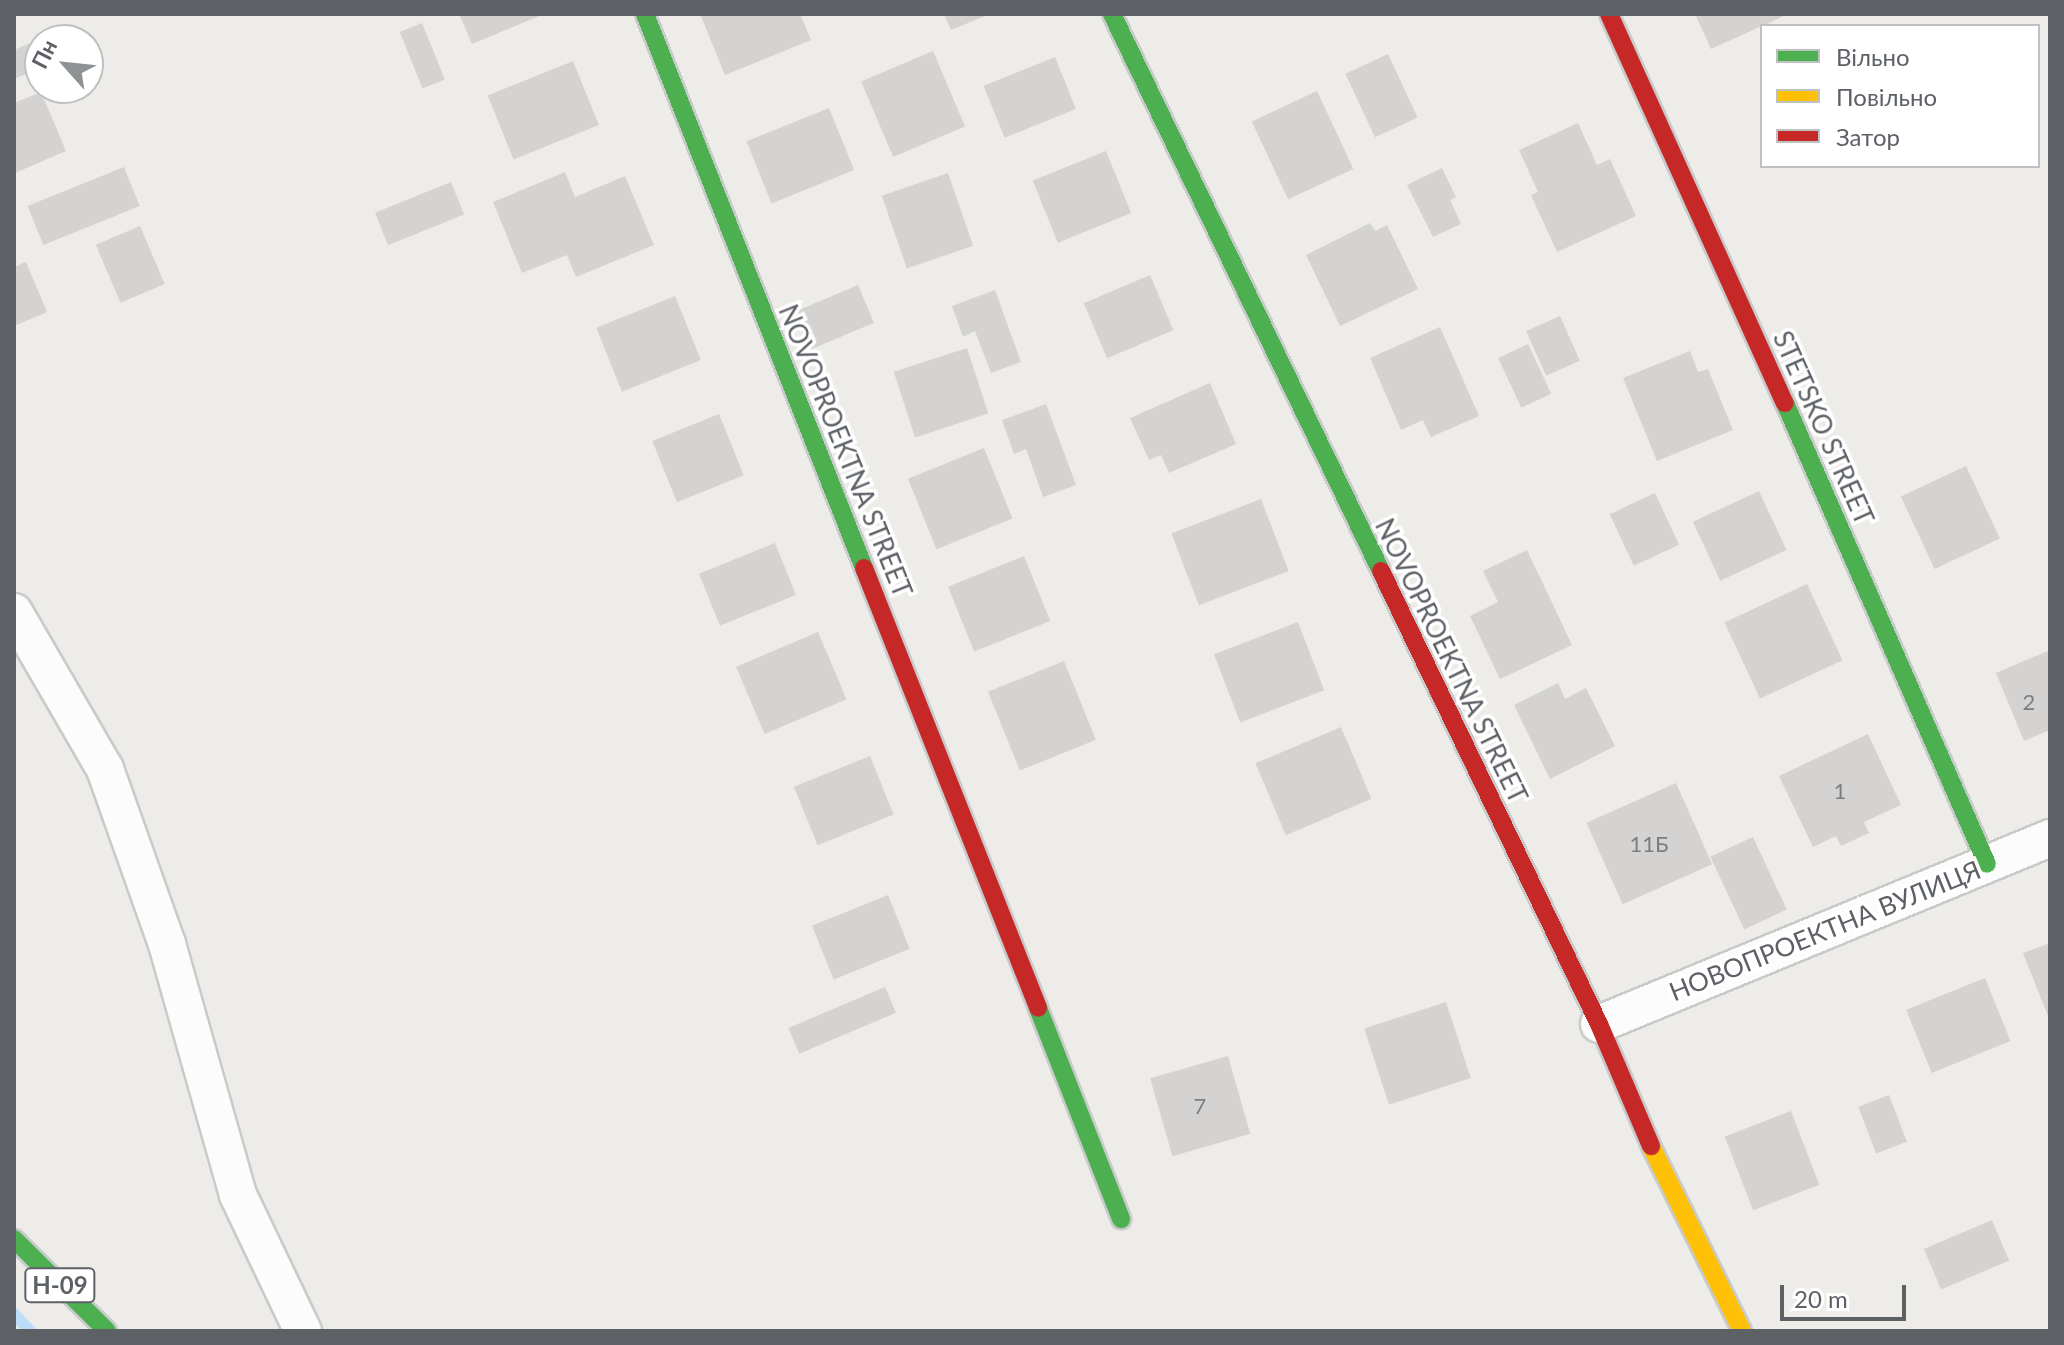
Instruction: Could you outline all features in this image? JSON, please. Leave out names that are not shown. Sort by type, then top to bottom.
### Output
[{"type":"street","name":"NOVOPROEKTNA STREET","points":[[645,14],[1121,1219]]},
{"type":"street","name":"NOVOPROEKTNA STREET","points":[[1112,14],[1599,1024],[1660,1166],[1742,1331]]},
{"type":"street","name":"STETSKO STREET","points":[[1609,14],[1706,225],[1987,864]]},
{"type":"street","points":[[14,612],[105,769],[167,944],[238,1195],[303,1331]]},
{"type":"street","name":"НОВОПРОЕКТНА ВУЛИЦЯ","points":[[1599,1024],[2050,838]]},
{"type":"street","name":"Н-09","points":[[14,1239],[107,1331]]},
{"type":"building","points":[[459,14],[544,14],[472,44]]},
{"type":"building","points":[[700,14],[800,14],[811,40],[725,75]]},
{"type":"building","points":[[944,14],[990,14],[951,30]]},
{"type":"building","points":[[1695,14],[1788,14],[1760,24],[1760,27],[1711,49]]},
{"type":"building","points":[[422,23],[445,80],[423,89],[400,32]]},
{"type":"building","points":[[24,46],[24,75],[14,79],[14,50]]},
{"type":"building","points":[[933,51],[965,126],[893,157],[861,81]]},
{"type":"building","points":[[1388,54],[1418,117],[1375,137],[1345,74]]},
{"type":"building","points":[[1055,57],[1076,109],[1005,138],[984,86]]},
{"type":"building","points":[[573,61],[599,125],[514,159],[488,95]]},
{"type":"building","points":[[1317,91],[1353,169],[1288,199],[1252,121]]},
{"type":"building","points":[[24,99],[24,104],[46,104],[66,151],[15,173],[14,103]]},
{"type":"building","points":[[829,108],[854,170],[772,203],[746,141]]},
{"type":"building","points":[[1578,123],[1597,165],[1610,159],[1636,216],[1557,252],[1531,195],[1538,192],[1519,150]]},
{"type":"building","points":[[1106,151],[1131,213],[1058,243],[1033,181]]},
{"type":"building","points":[[124,167],[140,206],[43,245],[28,206]]},
{"type":"building","points":[[1442,168],[1456,197],[1450,200],[1461,224],[1433,237],[1407,185]]},
{"type":"building","points":[[565,172],[575,197],[625,176],[654,245],[576,277],[567,255],[522,273],[493,202]]},
{"type":"building","points":[[948,173],[973,246],[907,269],[882,196]]},
{"type":"building","points":[[451,182],[464,214],[388,245],[375,213]]},
{"type":"building","points":[[1370,223],[1375,231],[1387,225],[1418,289],[1340,326],[1306,255]]},
{"type":"building","points":[[140,226],[165,284],[120,303],[96,245]]},
{"type":"building","points":[[26,262],[47,312],[14,326],[14,267]]},
{"type":"building","points":[[1150,275],[1173,330],[1107,358],[1084,303]]},
{"type":"building","points":[[858,285],[874,323],[810,350],[794,312]]},
{"type":"building","points":[[995,290],[1021,362],[991,373],[975,331],[963,337],[952,306]]},
{"type":"building","points":[[675,296],[701,360],[622,392],[596,328]]},
{"type":"building","points":[[1560,316],[1580,361],[1546,376],[1526,331]]},
{"type":"building","points":[[1440,327],[1479,416],[1431,437],[1423,420],[1401,430],[1370,358]]},
{"type":"building","points":[[1528,344],[1551,394],[1521,408],[1498,358]]},
{"type":"building","points":[[967,348],[988,414],[915,437],[894,372]]},
{"type":"building","points":[[1690,351],[1698,372],[1708,369],[1733,430],[1657,461],[1623,378]]},
{"type":"building","points":[[1210,383],[1236,444],[1169,473],[1161,455],[1149,460],[1130,418]]},
{"type":"building","points":[[1046,404],[1076,485],[1043,497],[1026,449],[1014,454],[1002,420]]},
{"type":"building","points":[[719,414],[744,475],[677,502],[652,441]]},
{"type":"building","points":[[984,448],[1012,518],[936,549],[908,479]]},
{"type":"building","points":[[1966,466],[2000,539],[1935,569],[1901,496]]},
{"type":"building","points":[[1759,491],[1786,550],[1720,581],[1693,522]]},
{"type":"building","points":[[1655,493],[1679,545],[1634,566],[1610,514]]},
{"type":"building","points":[[1261,499],[1289,571],[1199,605],[1171,533]]},
{"type":"building","points":[[775,543],[796,595],[720,626],[699,574]]},
{"type":"building","points":[[1527,550],[1572,645],[1500,679],[1470,616],[1498,602],[1483,571]]},
{"type":"building","points":[[1024,556],[1050,621],[974,652],[948,587]]},
{"type":"building","points":[[1807,584],[1842,660],[1760,699],[1725,622]]},
{"type":"building","points":[[1298,622],[1324,690],[1240,722],[1214,654]]},
{"type":"building","points":[[818,632],[847,699],[765,734],[736,667]]},
{"type":"building","points":[[2050,650],[2050,730],[2024,741],[1996,673]]},
{"type":"building","points":[[1064,661],[1096,740],[1020,771],[988,692]]},
{"type":"building","points":[[1558,683],[1565,699],[1586,688],[1615,746],[1550,779],[1514,705]]},
{"type":"building","points":[[1341,727],[1371,799],[1286,835],[1255,763]]},
{"type":"building","points":[[1868,734],[1901,805],[1864,822],[1869,833],[1841,846],[1836,836],[1813,847],[1779,776]]},
{"type":"building","points":[[870,756],[894,814],[818,845],[794,787]]},
{"type":"building","points":[[1676,783],[1712,864],[1623,904],[1586,823]]},
{"type":"building","points":[[1753,837],[1787,910],[1744,929],[1710,857]]},
{"type":"building","points":[[888,895],[910,949],[834,979],[812,926]]},
{"type":"building","points":[[2050,943],[2050,1021],[2023,953]]},
{"type":"building","points":[[1985,978],[2010,1041],[1932,1073],[1906,1010]]},
{"type":"building","points":[[885,987],[896,1013],[799,1054],[788,1028]]},
{"type":"building","points":[[1446,1002],[1471,1078],[1389,1105],[1364,1029]]},
{"type":"building","points":[[1228,1056],[1250,1134],[1172,1156],[1150,1078]]},
{"type":"building","points":[[1889,1095],[1907,1142],[1876,1154],[1858,1107]]},
{"type":"building","points":[[1791,1111],[1819,1185],[1753,1210],[1725,1136]]},
{"type":"building","points":[[1992,1220],[2009,1261],[1941,1289],[1924,1249]]},
{"type":"waterway","points":[[14,1314],[30,1331]]},
{"type":"traffic: fast","points":[[645,14],[864,568]]},
{"type":"traffic: fast","points":[[1112,14],[1381,571]]},
{"type":"traffic: fast","points":[[1785,403],[1987,864]]},
{"type":"traffic: fast","points":[[1038,1008],[1121,1219]]},
{"type":"traffic: fast","points":[[14,1239],[107,1331]]},
{"type":"traffic: slow","points":[[1651,1146],[1742,1331]]},
{"type":"traffic: jam","points":[[1609,14],[1785,403]]},
{"type":"traffic: jam","points":[[864,568],[1038,1008]]},
{"type":"traffic: jam","points":[[1381,571],[1599,1024],[1651,1146]]}]
